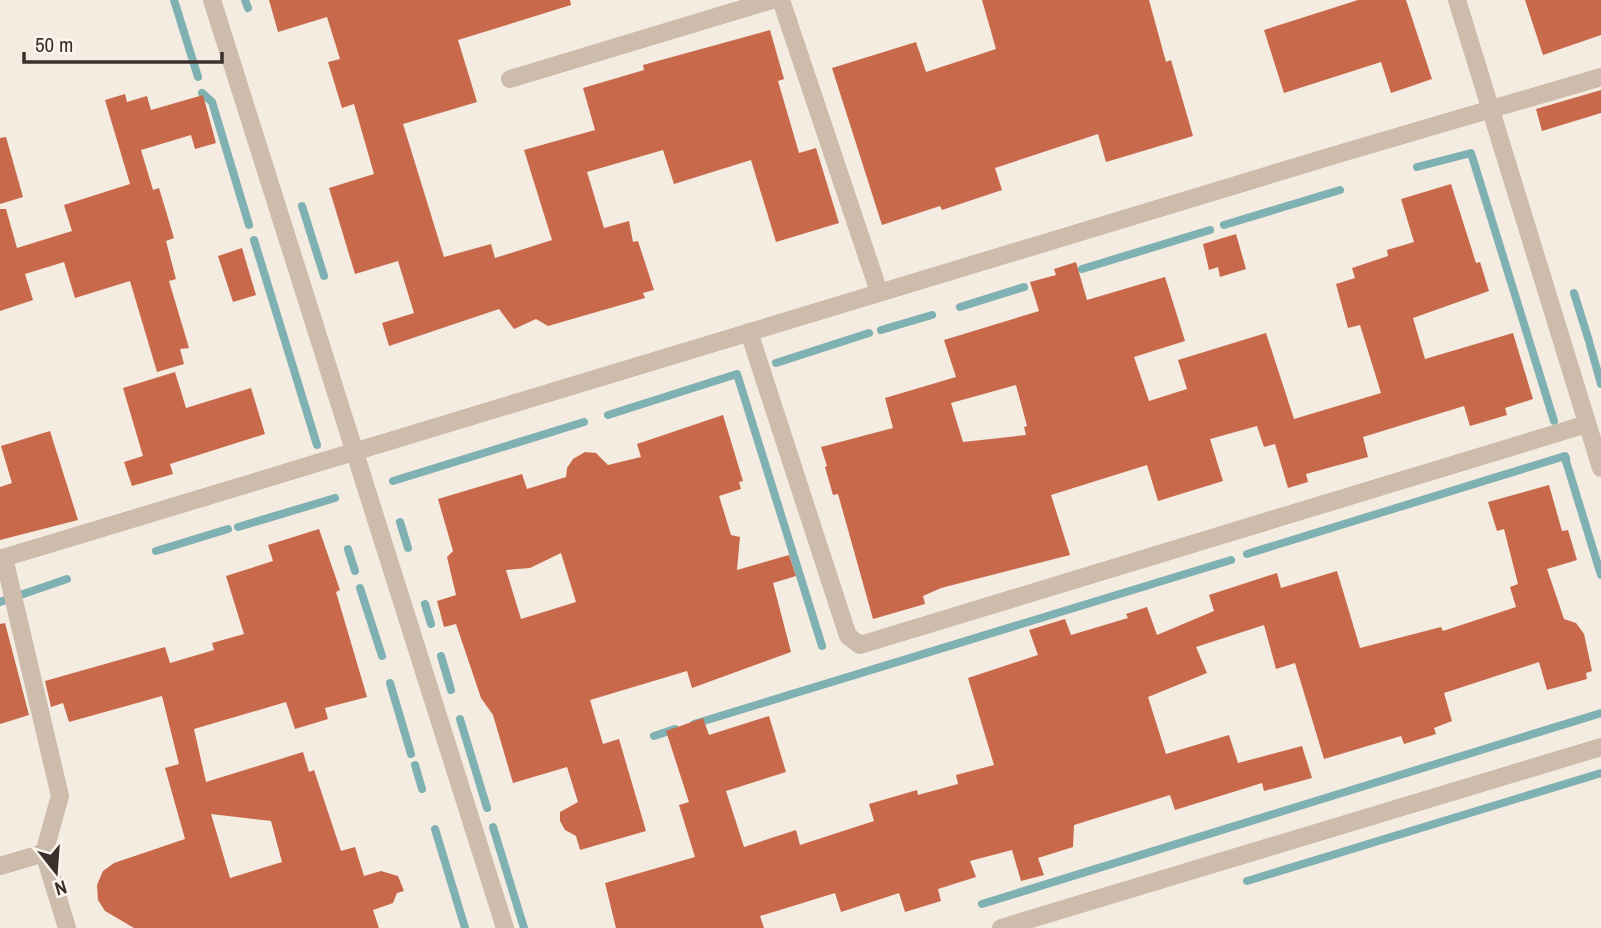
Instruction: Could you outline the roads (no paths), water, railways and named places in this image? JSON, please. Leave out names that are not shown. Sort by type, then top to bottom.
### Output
[{"type":"street","points":[[212,0],[505,928]]},
{"type":"street","points":[[510,79],[772,0]]},
{"type":"street","points":[[781,0],[880,292]]},
{"type":"street","points":[[1457,0],[1601,468]]},
{"type":"street","points":[[67,928],[44,853],[60,796],[2,559],[880,292],[1601,77]]},
{"type":"street","points":[[748,332],[848,636],[860,645],[1587,424]]},
{"type":"street","points":[[1001,928],[1601,747]]},
{"type":"street","points":[[0,866],[44,853]]},
{"type":"waterway","points":[[174,0],[198,77]]},
{"type":"waterway","points":[[245,0],[248,8]]},
{"type":"waterway","points":[[202,93],[212,102],[249,225]]},
{"type":"waterway","points":[[1417,167],[1471,153],[1554,421]]},
{"type":"waterway","points":[[1224,225],[1340,190]]},
{"type":"waterway","points":[[302,206],[324,276]]},
{"type":"waterway","points":[[1082,269],[1210,230]]},
{"type":"waterway","points":[[254,240],[317,445]]},
{"type":"waterway","points":[[960,307],[1024,287]]},
{"type":"waterway","points":[[1574,293],[1589,341]]},
{"type":"waterway","points":[[881,330],[932,315]]},
{"type":"waterway","points":[[776,363],[869,333]]},
{"type":"waterway","points":[[1590,345],[1601,384]]},
{"type":"waterway","points":[[608,415],[737,374],[822,646]]},
{"type":"waterway","points":[[393,481],[584,422]]},
{"type":"waterway","points":[[1247,554],[1565,456],[1566,458]]},
{"type":"waterway","points":[[1565,458],[1601,575]]},
{"type":"waterway","points":[[238,527],[335,498]]},
{"type":"waterway","points":[[400,522],[408,548]]},
{"type":"waterway","points":[[156,551],[228,529]]},
{"type":"waterway","points":[[348,549],[355,571]]},
{"type":"waterway","points":[[694,724],[1231,560]]},
{"type":"waterway","points":[[0,602],[67,579]]},
{"type":"waterway","points":[[360,588],[382,656]]},
{"type":"waterway","points":[[425,604],[431,624]]},
{"type":"waterway","points":[[441,656],[451,690]]},
{"type":"waterway","points":[[390,683],[411,754]]},
{"type":"waterway","points":[[982,904],[1601,713]]},
{"type":"waterway","points":[[460,719],[487,808]]},
{"type":"waterway","points":[[654,736],[675,729]]},
{"type":"waterway","points":[[415,765],[422,789]]},
{"type":"waterway","points":[[1247,881],[1601,773]]},
{"type":"waterway","points":[[493,827],[524,928]]},
{"type":"waterway","points":[[435,829],[465,928]]}]
